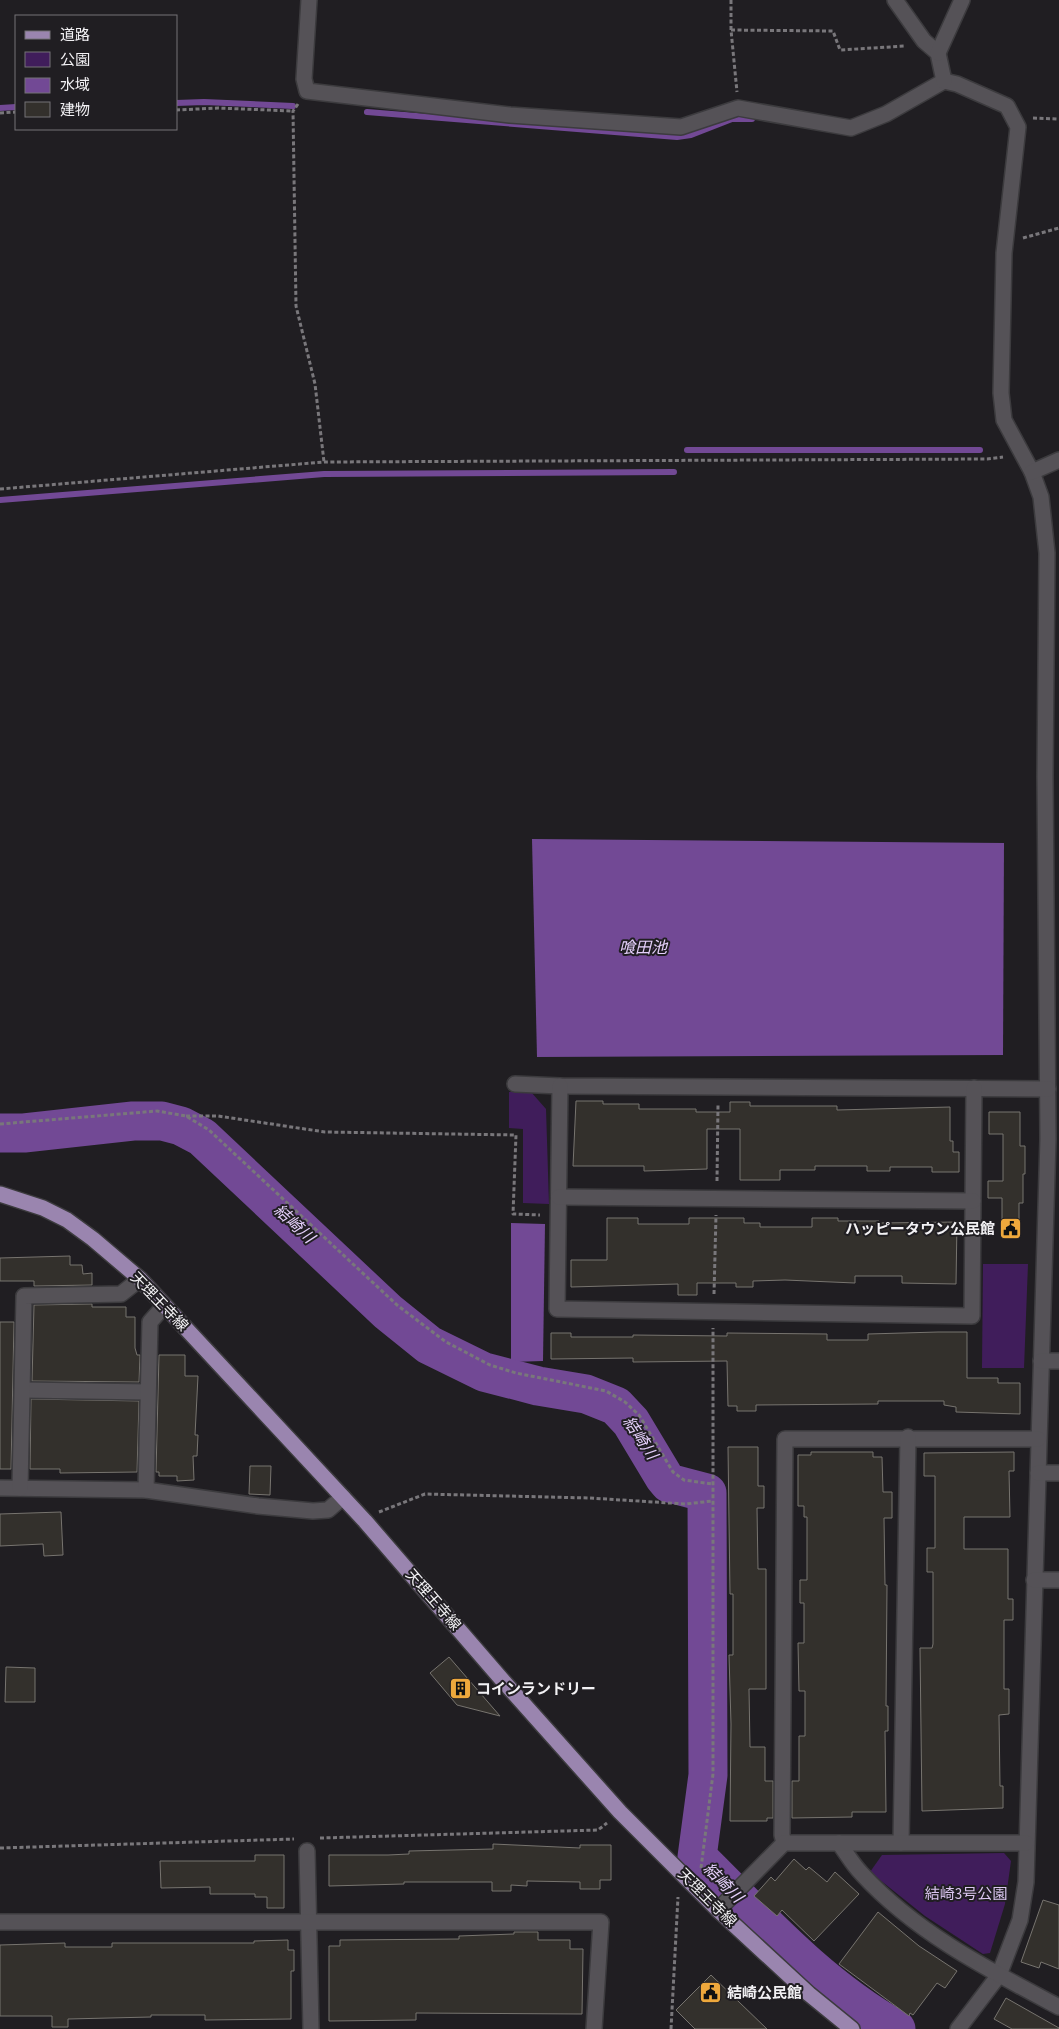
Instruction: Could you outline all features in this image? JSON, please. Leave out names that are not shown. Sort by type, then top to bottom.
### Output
[{"type":"main road","name":"天理王寺線","points":[[0,1194],[43,1208],[67,1220],[93,1238],[140,1279],[365,1521],[504,1682],[620,1812],[718,1910],[808,1994],[852,2029]]},
{"type":"street","points":[[309,0],[304,79],[307,92],[510,115],[681,127],[738,108],[852,128],[886,114],[944,81],[957,84],[1007,106],[1018,127],[1005,241],[1001,393],[1004,420],[1032,472],[1041,497],[1047,553],[1052,777],[1048,1089],[1053,1138],[1052,1247],[1041,1361],[1026,1882],[1020,1920],[999,1976],[958,2029]]},
{"type":"street","points":[[895,0],[924,41],[938,53]]},
{"type":"street","points":[[944,81],[938,53],[962,0]]},
{"type":"street","points":[[1032,472],[1059,460]]},
{"type":"street","points":[[515,1084],[560,1086],[1048,1089]]},
{"type":"street","points":[[560,1086],[557,1309],[972,1316],[974,1088]]},
{"type":"street","points":[[559,1196],[973,1202]]},
{"type":"street","points":[[20,1488],[24,1390],[24,1296],[121,1294],[140,1279]]},
{"type":"street","points":[[146,1490],[150,1322],[164,1306]]},
{"type":"street","points":[[1041,1361],[1059,1361]]},
{"type":"street","points":[[24,1390],[147,1392]]},
{"type":"street","points":[[784,1843],[782,1835],[782,1637],[785,1438],[1038,1439]]},
{"type":"street","points":[[901,1843],[908,1438]]},
{"type":"street","points":[[1038,1473],[1059,1473]]},
{"type":"street","points":[[0,1488],[146,1490],[258,1506],[313,1511],[328,1510],[343,1497]]},
{"type":"street","points":[[1034,1580],[1059,1580]]},
{"type":"street","points":[[718,1910],[784,1843],[1026,1843]]},
{"type":"street","points":[[839,1843],[861,1874],[924,1930],[999,1976],[1059,2007]]},
{"type":"street","points":[[307,1851],[311,2029]]},
{"type":"street","points":[[0,1922],[601,1922],[594,2029]]},
{"type":"path","points":[[731,0],[730,30],[738,108]]},
{"type":"path","points":[[730,30],[833,31],[840,50],[918,45],[924,41]]},
{"type":"path","points":[[307,92],[294,111],[296,306],[315,384],[324,462]]},
{"type":"path","points":[[178,110],[218,108],[294,111]]},
{"type":"path","points":[[0,113],[15,112]]},
{"type":"path","points":[[1005,241],[1018,240],[1059,228]]},
{"type":"path","points":[[0,489],[324,462],[987,459],[1004,457],[1018,449]]},
{"type":"path","points":[[698,1891],[713,1774],[713,1312],[719,1087]]},
{"type":"path","points":[[0,1124],[157,1111],[186,1116],[218,1116],[325,1132],[516,1135],[514,1214],[558,1216]]},
{"type":"path","points":[[186,1116],[209,1130],[398,1305],[446,1342],[490,1365],[606,1391],[625,1402],[639,1415],[673,1472],[684,1480],[712,1484]]},
{"type":"path","points":[[365,1521],[386,1508],[425,1494],[589,1498],[686,1504],[712,1501]]},
{"type":"path","points":[[671,2029],[679,1871]]},
{"type":"green space","points":[[509,1092],[531,1092],[546,1109],[549,1204],[523,1203],[523,1129],[509,1128]]},
{"type":"green space","points":[[983,1264],[1028,1264],[1024,1368],[982,1368]]},
{"type":"green space","name":"結崎3号公園","points":[[1004,1853],[1011,1861],[1005,1904],[990,1953],[983,1954],[925,1916],[870,1872],[882,1855]]},
{"type":"water","name":"喰田池","points":[[532,839],[1004,843],[1003,1055],[537,1057]]},
{"type":"water","points":[[511,1223],[545,1224],[543,1361],[511,1362]]},
{"type":"building","points":[[576,1101],[603,1101],[603,1104],[639,1104],[639,1109],[696,1109],[696,1112],[730,1112],[730,1102],[750,1102],[750,1106],[837,1106],[837,1110],[950,1107],[950,1141],[953,1141],[953,1152],[959,1152],[959,1172],[932,1172],[932,1167],[890,1167],[890,1171],[867,1171],[867,1166],[815,1166],[815,1170],[780,1170],[780,1180],[740,1180],[740,1129],[707,1129],[707,1169],[644,1171],[644,1166],[573,1166]]},
{"type":"building","points":[[989,1112],[1020,1112],[1020,1146],[1025,1146],[1025,1174],[1023,1174],[1023,1203],[1019,1203],[1019,1234],[1002,1234],[1002,1198],[988,1198],[988,1181],[1003,1181],[1003,1134],[989,1134]]},
{"type":"building","points":[[607,1218],[638,1218],[638,1224],[689,1224],[689,1218],[744,1218],[744,1223],[760,1223],[760,1227],[812,1227],[812,1218],[838,1218],[838,1221],[879,1221],[879,1223],[957,1222],[956,1284],[902,1283],[902,1276],[855,1276],[855,1283],[785,1280],[753,1281],[753,1287],[736,1287],[736,1283],[697,1283],[697,1295],[678,1295],[678,1284],[571,1287],[571,1260],[607,1260]]},
{"type":"building","points":[[70,1256],[70,1265],[82,1265],[83,1274],[92,1273],[92,1285],[34,1286],[34,1281],[0,1281],[0,1258]]},
{"type":"building","points":[[92,1304],[92,1307],[126,1307],[126,1317],[135,1317],[135,1348],[137,1355],[140,1355],[139,1382],[32,1381],[34,1305]]},
{"type":"building","points":[[0,1322],[14,1322],[11,1469],[0,1469]]},
{"type":"building","points":[[967,1332],[967,1378],[998,1378],[998,1383],[1020,1383],[1020,1414],[956,1412],[956,1407],[944,1405],[944,1401],[878,1401],[878,1404],[756,1405],[756,1411],[737,1411],[737,1406],[728,1406],[727,1361],[633,1362],[633,1358],[551,1359],[551,1333],[571,1333],[571,1337],[633,1337],[633,1335],[727,1336],[727,1333],[827,1334],[827,1340],[868,1340],[868,1334]]},
{"type":"building","points":[[159,1355],[185,1355],[185,1376],[198,1376],[195,1435],[198,1435],[197,1456],[193,1456],[194,1480],[177,1481],[177,1476],[159,1476],[159,1472],[156,1472]]},
{"type":"building","points":[[31,1399],[139,1401],[137,1472],[60,1473],[60,1469],[30,1469]]},
{"type":"building","points":[[728,1447],[758,1447],[758,1486],[764,1486],[764,1508],[757,1508],[758,1569],[766,1569],[766,1689],[749,1689],[750,1747],[765,1747],[765,1781],[773,1781],[773,1818],[767,1818],[767,1821],[730,1821],[731,1724],[729,1655],[733,1655],[733,1594],[730,1594]]},
{"type":"building","points":[[811,1452],[873,1452],[873,1457],[882,1457],[883,1492],[892,1492],[892,1518],[884,1518],[885,1585],[887,1585],[886,1706],[888,1706],[888,1731],[885,1731],[886,1812],[852,1812],[852,1817],[792,1818],[792,1781],[799,1781],[799,1736],[805,1736],[805,1691],[799,1691],[798,1643],[804,1643],[804,1603],[800,1603],[800,1580],[807,1580],[807,1517],[804,1517],[804,1506],[798,1506],[798,1455],[811,1455]]},
{"type":"building","points":[[1014,1452],[1014,1471],[1009,1471],[1010,1517],[964,1517],[964,1549],[1008,1549],[1008,1599],[1013,1599],[1013,1620],[1004,1620],[1004,1689],[1009,1689],[1009,1714],[999,1715],[1000,1786],[1003,1786],[1003,1808],[922,1811],[920,1648],[932,1648],[933,1644],[933,1572],[927,1572],[927,1548],[935,1548],[935,1476],[924,1476],[924,1453]]},
{"type":"building","points":[[250,1466],[271,1466],[270,1495],[249,1494]]},
{"type":"building","points":[[61,1512],[63,1555],[44,1556],[43,1544],[0,1546],[0,1514]]},
{"type":"building","name":"コインランドリー","points":[[449,1657],[500,1716],[457,1705],[430,1673]]},
{"type":"building","points":[[6,1667],[35,1668],[35,1702],[5,1702]]},
{"type":"building","points":[[493,1844],[580,1848],[580,1845],[611,1845],[611,1880],[600,1880],[600,1889],[580,1889],[580,1882],[527,1881],[527,1886],[511,1885],[511,1891],[492,1891],[492,1882],[404,1882],[404,1884],[329,1886],[329,1855],[388,1855],[409,1854],[409,1851],[493,1849]]},
{"type":"building","points":[[255,1855],[284,1855],[284,1908],[267,1908],[267,1897],[255,1897],[255,1894],[210,1894],[210,1887],[161,1888],[160,1861],[255,1861]]},
{"type":"building","points":[[794,1859],[806,1870],[809,1867],[827,1882],[835,1872],[859,1894],[814,1941],[782,1910],[777,1916],[754,1896],[771,1877],[775,1881]]},
{"type":"building","points":[[1043,1900],[1059,1905],[1059,1969],[1041,1962],[1039,1968],[1021,1962]]},
{"type":"building","points":[[878,1912],[919,1946],[957,1971],[945,1988],[937,1983],[913,2015],[910,2013],[909,2016],[839,1964]]},
{"type":"building","points":[[514,1932],[538,1932],[538,1940],[570,1940],[570,1949],[583,1949],[582,2014],[416,2013],[416,2020],[329,2021],[329,1946],[340,1946],[340,1940],[459,1939],[459,1936],[514,1934]]},
{"type":"building","points":[[288,1940],[288,1950],[294,1950],[294,1971],[291,1971],[291,2019],[205,2020],[205,2015],[151,2015],[151,2017],[68,2019],[68,2027],[52,2027],[52,2016],[0,2016],[0,1945],[65,1943],[65,1947],[112,1947],[112,1943],[254,1943],[254,1941]]},
{"type":"building","name":"結崎公民館","points":[[711,1975],[767,2029],[695,2029],[676,2010]]},
{"type":"building","points":[[1006,1998],[1059,2029],[1012,2029],[994,2019]]},
{"type":"waterway","points":[[178,103],[204,102],[293,106]]},
{"type":"waterway","points":[[0,108],[15,107]]},
{"type":"waterway","points":[[367,112],[677,137],[691,135],[732,119],[752,119]]},
{"type":"waterway","points":[[687,450],[980,450]]},
{"type":"waterway","points":[[0,500],[324,474],[674,472]]},
{"type":"waterway","name":"結崎川","points":[[0,1133],[24,1133],[133,1121],[162,1121],[181,1126],[202,1137],[388,1312],[429,1345],[484,1372],[538,1386],[586,1394],[616,1406],[631,1422],[669,1483],[707,1493],[708,1775],[697,1857],[767,1927],[816,1972],[841,1993],[896,2029]]},
{"type":"place","name":"ハッピータウン公民館","points":[[1011,1229]]},
{"type":"place","name":"コインランドリー","points":[[460,1689]]},
{"type":"place","name":"結崎公民館","points":[[711,1993]]}]
